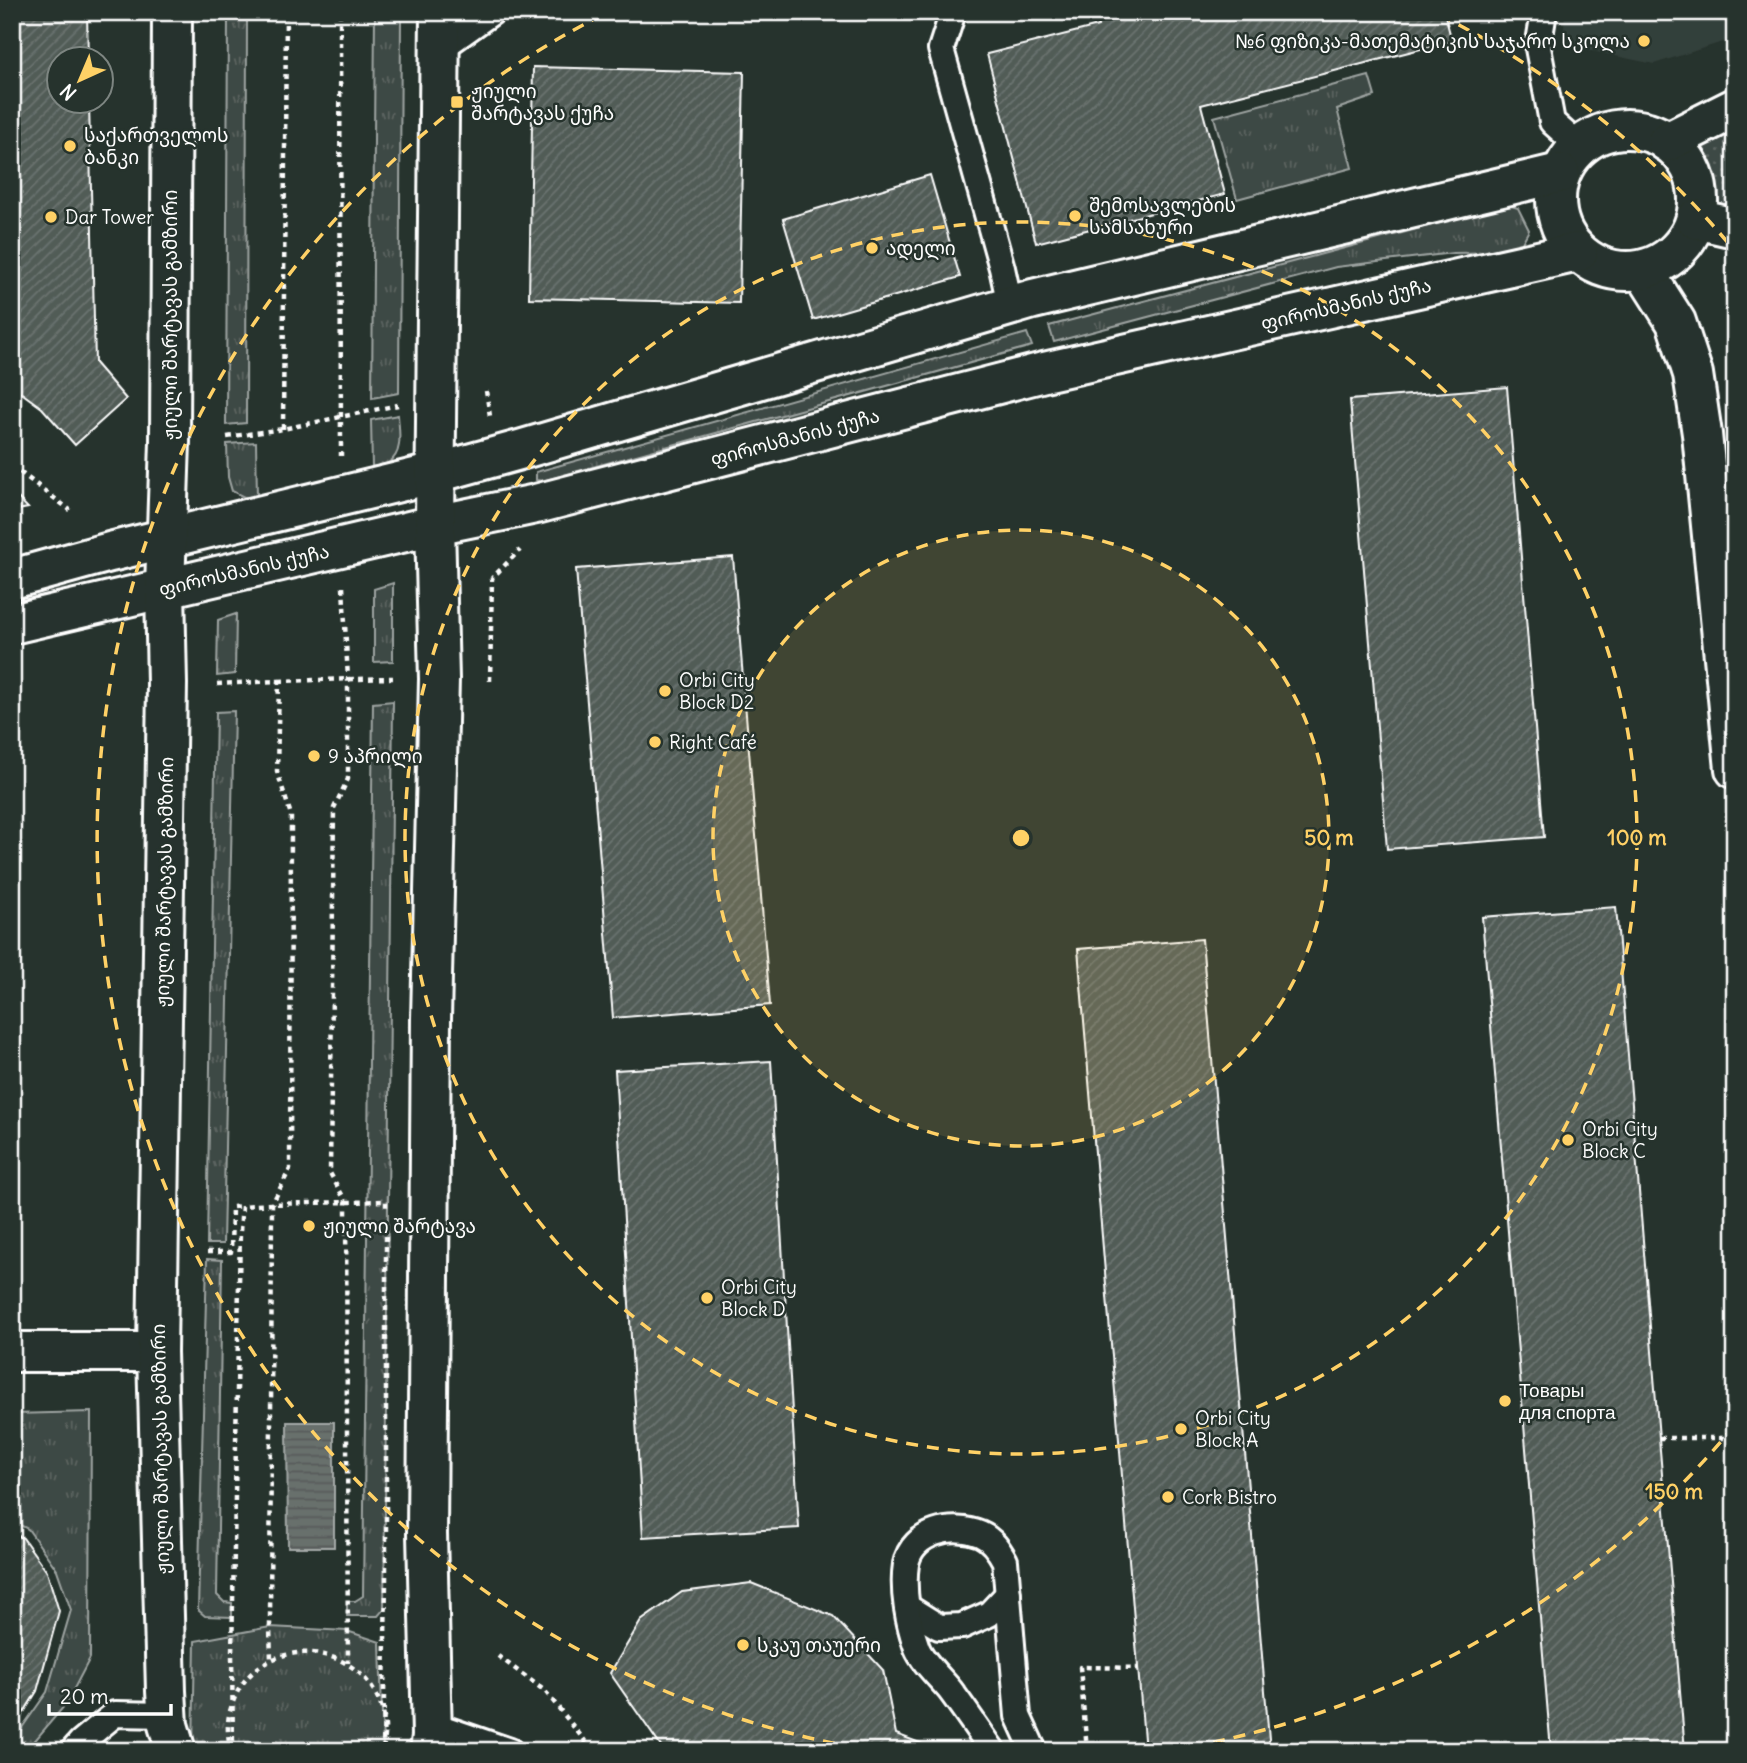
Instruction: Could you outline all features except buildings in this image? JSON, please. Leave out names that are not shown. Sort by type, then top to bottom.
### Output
[{"type":"street","name":"ჟიული შარტავას გამზირი","points":[[172,12],[170,429],[165,588],[167,684],[157,1352],[175,1736]]},
{"type":"street","points":[[429,1740],[427,1534],[431,1019],[439,679],[435,524],[440,31]]},
{"type":"street","points":[[1667,142],[1735,108]]},
{"type":"street","points":[[12,579],[167,538],[436,473],[1010,306],[1570,160],[1600,134],[1623,129],[1646,131],[1667,142],[1691,171],[1698,195],[1696,219],[1684,243],[1666,260],[1643,270],[1620,272],[1597,265],[1578,252],[1561,229],[1555,202],[1570,160]]},
{"type":"street","points":[[1696,219],[1735,228]]},
{"type":"street","name":"ფიროსმანის ქუჩა","points":[[12,624],[435,524],[536,504],[1044,372],[1578,252]]},
{"type":"street","points":[[1643,270],[1676,322],[1693,374],[1703,447],[1735,769]]},
{"type":"street","points":[[12,1352],[157,1352]]},
{"type":"lane","points":[[440,31],[492,12]]},
{"type":"lane","points":[[953,12],[941,49],[1002,268],[1010,306]]},
{"type":"lane","points":[[1544,12],[1538,48],[1552,121],[1570,160]]},
{"type":"lane","points":[[993,1751],[918,1651],[906,1608],[906,1562],[916,1543],[934,1532],[961,1529],[981,1534],[995,1545],[1005,1561],[1018,1716],[1034,1751]]},
{"type":"lane","points":[[906,1608],[939,1627],[962,1626],[989,1614],[1008,1594]]},
{"type":"lane","points":[[74,1751],[115,1714],[175,1736]]},
{"type":"lane","points":[[429,1740],[510,1751]]},
{"type":"path","points":[[283,429],[286,12]]},
{"type":"path","points":[[340,12],[341,463]]},
{"type":"path","points":[[227,438],[398,405]]},
{"type":"path","points":[[12,466],[70,510]]},
{"type":"path","points":[[490,681],[492,578],[525,544]]},
{"type":"path","points":[[343,585],[348,679],[348,779],[334,808],[330,1173],[346,1202],[348,1663]]},
{"type":"path","points":[[217,684],[393,678]]},
{"type":"path","points":[[271,1660],[272,1203],[290,1169],[291,815],[277,771],[279,681]]},
{"type":"path","points":[[207,1252],[231,1252],[232,1207],[272,1203],[386,1201],[386,1211]]},
{"type":"path","points":[[231,1751],[242,1206]]},
{"type":"path","points":[[383,1751],[386,1220]]},
{"type":"path","points":[[1659,1438],[1735,1438]]},
{"type":"path","points":[[231,1751],[228,1729],[230,1708],[240,1688],[254,1672],[271,1660],[297,1652],[323,1654],[348,1663],[366,1679],[379,1699],[385,1723],[383,1751]]},
{"type":"path","points":[[498,1656],[545,1690],[593,1751]]},
{"type":"path","points":[[1087,1751],[1080,1667],[1138,1668]]},
{"type":"shaded area","name":"№6 ფიზიკა-მათემატიკის საჯარო სკოლა","points":[[1565,12],[1735,12],[1735,38],[1654,64],[1563,45]]},
{"type":"shaded area","points":[[287,1422],[334,1422],[334,1547],[288,1547]]},
{"type":"green space","points":[[228,12],[247,12],[246,423],[226,425]]},
{"type":"green space","points":[[375,12],[401,12],[399,393],[372,398]]},
{"type":"green space","points":[[1369,76],[1375,96],[1337,109],[1352,168],[1237,199],[1214,117]]},
{"type":"green space","points":[[1735,117],[1735,228],[1696,219],[1696,194],[1692,176],[1667,142]]},
{"type":"green space","points":[[1508,205],[1518,208],[1529,230],[1517,252],[1453,253],[1336,267],[1054,342],[1049,326]]},
{"type":"green space","points":[[1027,333],[1032,346],[542,481],[536,480],[536,472]]},
{"type":"green space","points":[[398,415],[399,441],[396,454],[388,463],[372,467],[371,420]]},
{"type":"green space","points":[[256,442],[257,497],[244,497],[232,491],[228,477],[227,444]]},
{"type":"green space","points":[[393,583],[393,661],[374,662],[374,589]]},
{"type":"green space","points":[[236,614],[235,674],[217,676],[218,620]]},
{"type":"green space","points":[[393,701],[384,1609],[378,1616],[347,1616],[347,1601],[355,1601],[363,1596],[373,703]]},
{"type":"green space","points":[[234,711],[223,1244],[207,1244],[216,712]]},
{"type":"green space","points":[[207,1259],[222,1260],[217,1595],[224,1602],[232,1603],[232,1617],[205,1616],[198,1610]]},
{"type":"green space","points":[[91,1412],[90,1658],[66,1704],[26,1751],[12,1751],[12,1742],[47,1692],[71,1610],[57,1570],[28,1529],[12,1521],[12,1414]]},
{"type":"green space","points":[[270,1627],[347,1631],[380,1642],[383,1751],[193,1751],[195,1641]]},
{"type":"place","name":"№6 ფიზიკა-მათემატიკის საჯარო სკოლა","points":[[1644,41]]},
{"type":"place","name":"ჟიული შარტავას ქუჩა","points":[[457,102]]},
{"type":"place","name":"საქართველოს ბანკი","points":[[70,146]]},
{"type":"place","name":"შემოსავლების სამსახური","points":[[1075,216]]},
{"type":"place","name":"Dar Tower","points":[[51,217]]},
{"type":"place","name":"ადელი","points":[[872,248]]},
{"type":"place","name":"Orbi City Block D2","points":[[665,691]]},
{"type":"place","name":"Right Café","points":[[655,742]]},
{"type":"place","name":"9 აპრილი","points":[[314,756]]},
{"type":"place","name":"Orbi City Block C","points":[[1568,1140]]},
{"type":"place","name":"ჟიული შარტავა","points":[[309,1226]]},
{"type":"place","name":"Orbi City Block D","points":[[707,1298]]},
{"type":"place","name":"Товары для спорта","points":[[1505,1401]]},
{"type":"place","name":"Orbi City Block A","points":[[1181,1429]]},
{"type":"place","name":"Cork Bistro","points":[[1168,1497]]},
{"type":"place","name":"სკაუ თაუერი","points":[[743,1645]]}]
